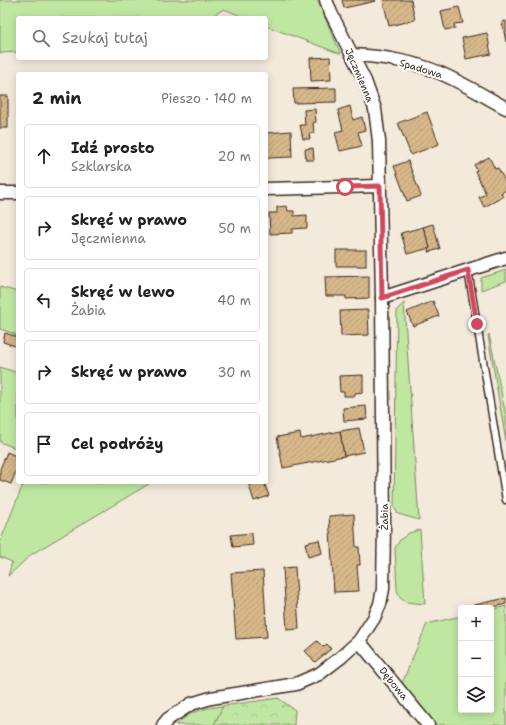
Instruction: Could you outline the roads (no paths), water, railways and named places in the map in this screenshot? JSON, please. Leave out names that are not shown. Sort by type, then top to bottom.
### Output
[{"type":"street","name":"Jęczmienna","points":[[326,0],[331,13],[353,55],[375,109],[379,141],[382,298]]},
{"type":"street","name":"Spadowa","points":[[353,55],[391,59],[439,72],[506,108]]},
{"type":"street","points":[[268,189],[380,186]]},
{"type":"street","points":[[0,193],[16,193]]},
{"type":"street","points":[[382,298],[506,258]]},
{"type":"street","name":"Żabia","points":[[163,725],[168,719],[191,704],[211,698],[296,684],[319,674],[359,641],[374,618],[380,604],[383,589],[384,526],[382,298]]},
{"type":"street","name":"Dębowa","points":[[359,641],[428,725]]},
{"type":"lane","points":[[468,270],[506,500]]}]
